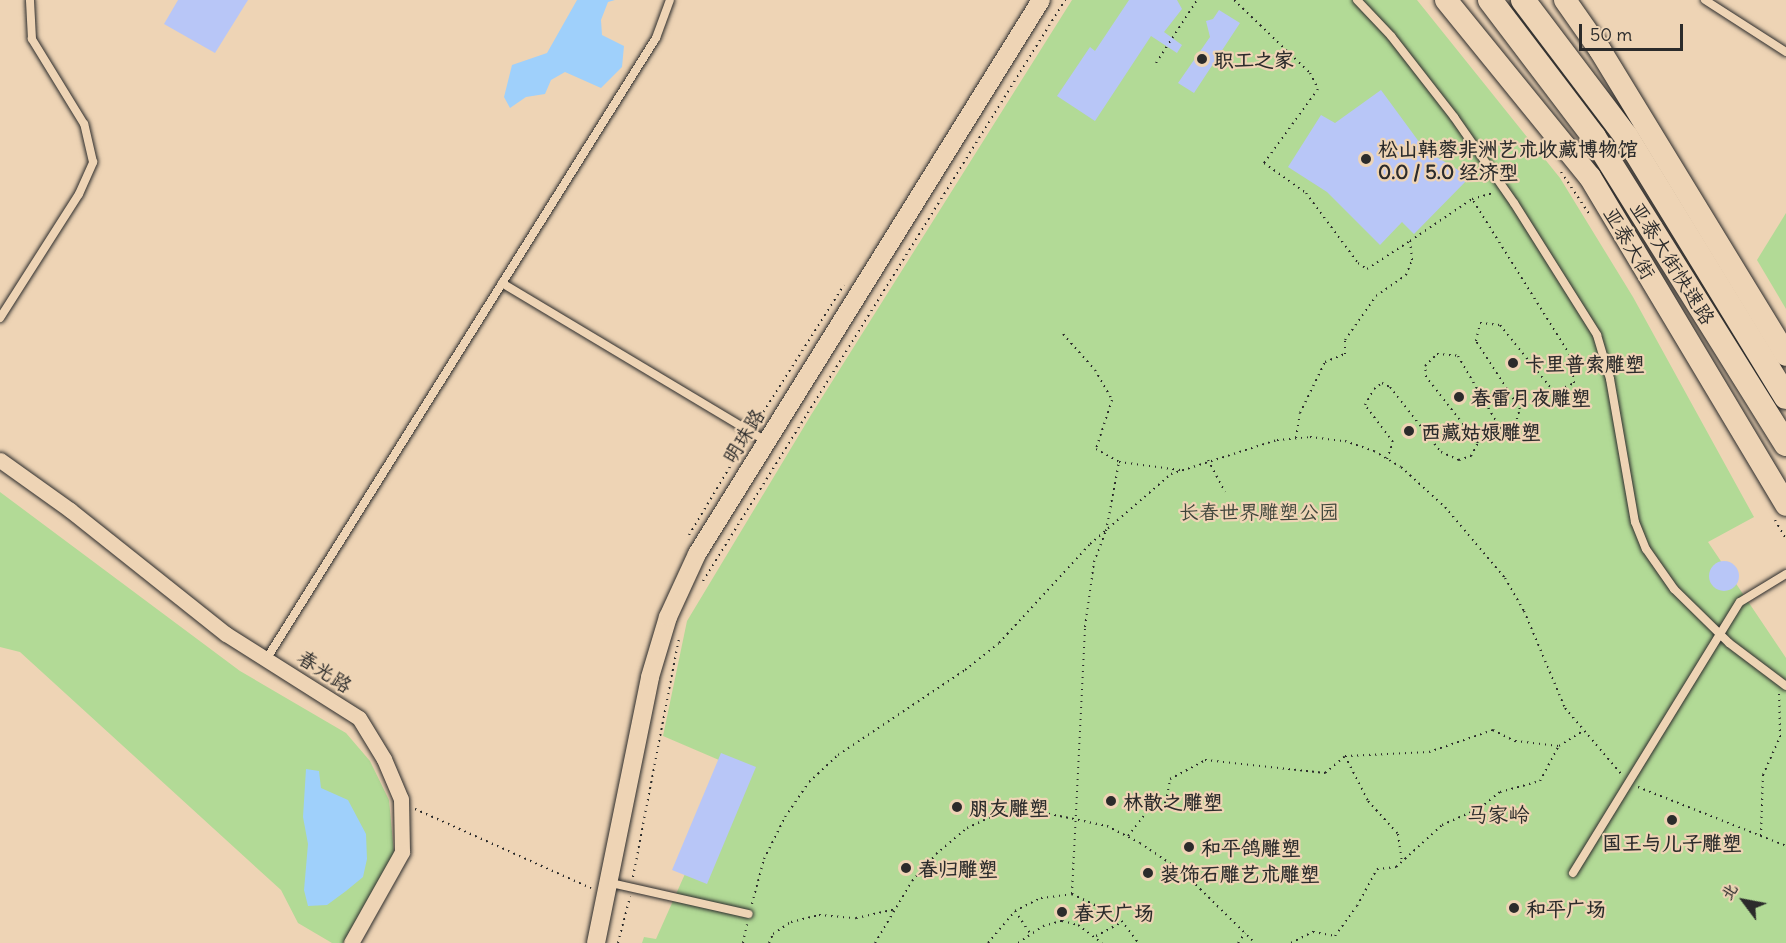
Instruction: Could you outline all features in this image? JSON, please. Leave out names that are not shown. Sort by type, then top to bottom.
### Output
[{"type":"highway","name":"亚泰大街快速路","points":[[1490,0],[1594,136],[1786,444]]},
{"type":"highway","name":"亚泰大街快速路","points":[[1523,0],[1594,92],[1671,205],[1786,397]]},
{"type":"main road","name":"亚泰大街","points":[[1446,0],[1590,177],[1780,512]]},
{"type":"main road","points":[[1565,0],[1600,50],[1786,355]]},
{"type":"street","name":"明珠路","points":[[596,943],[604,886],[650,677],[668,617],[697,554],[1041,0]]},
{"type":"street","name":"春光路","points":[[0,460],[70,510],[226,634],[359,718],[384,759],[402,803],[402,852],[351,943]]},
{"type":"lane","points":[[0,318],[79,194],[93,162],[84,124],[32,39],[30,0]]},
{"type":"lane","points":[[267,658],[656,38],[670,0]]},
{"type":"lane","points":[[1357,0],[1398,45],[1505,189],[1597,335],[1610,380],[1632,512],[1646,549],[1674,589],[1720,634],[1786,686]]},
{"type":"lane","points":[[1705,0],[1786,52]]},
{"type":"lane","points":[[502,283],[766,442]]},
{"type":"lane","points":[[1573,873],[1630,784],[1740,602],[1786,574]]},
{"type":"lane","points":[[604,886],[633,887],[749,914]]},
{"type":"path","points":[[701,585],[1065,0]]},
{"type":"path","points":[[1156,63],[1197,0]]},
{"type":"path","points":[[1234,0],[1310,73],[1318,89],[1264,163],[1306,193],[1358,263],[1367,269],[1472,199],[1505,189]]},
{"type":"path","points":[[1555,162],[1597,224]]},
{"type":"path","points":[[1387,459],[1393,442],[1365,405],[1374,389],[1382,382],[1390,387],[1442,452],[1459,460],[1471,456],[1478,443],[1426,377],[1425,366],[1437,354],[1458,356],[1500,428],[1515,425],[1520,409],[1476,341],[1480,323],[1500,325],[1554,392],[1574,383],[1570,355],[1472,199]]},
{"type":"path","points":[[1296,438],[1300,413],[1325,362],[1345,354],[1345,340],[1376,296],[1406,275],[1412,260],[1410,242]]},
{"type":"path","points":[[1064,334],[1095,370],[1112,400],[1096,449],[1119,462],[1182,470]]},
{"type":"path","points":[[744,943],[749,914],[765,858],[785,817],[809,782],[844,750],[965,670],[999,643],[1106,531],[1171,474],[1208,460],[1296,438],[1345,441],[1387,459],[1445,507],[1505,578],[1524,611],[1551,680],[1582,731],[1630,784],[1786,846]]},
{"type":"path","points":[[1208,460],[1225,492]]},
{"type":"path","points":[[1072,894],[1085,627],[1094,562],[1106,531],[1119,462]]},
{"type":"path","points":[[1780,512],[1786,539]]},
{"type":"path","points":[[618,943],[633,887],[681,628]]},
{"type":"path","points":[[1761,836],[1763,775],[1780,737],[1778,679]]},
{"type":"path","points":[[1128,836],[1148,810],[1166,802],[1170,779],[1204,760],[1325,773],[1345,756],[1429,752],[1492,730],[1515,741],[1559,746]]},
{"type":"path","points":[[1291,943],[1313,932],[1335,936],[1347,923],[1377,869],[1396,867],[1442,825],[1480,808],[1500,792],[1540,781],[1559,746],[1582,731]]},
{"type":"path","points":[[1345,756],[1368,801],[1398,834],[1402,862]]},
{"type":"path","points":[[402,803],[604,886]]},
{"type":"path","points":[[874,943],[936,854],[967,828],[1003,811],[1074,816],[1128,836],[1183,872],[1255,943]]},
{"type":"path","points":[[988,943],[1015,911],[1041,898],[1072,894],[1090,900],[1122,922],[1138,943]]},
{"type":"path","points":[[769,943],[773,934],[791,922],[819,915],[856,918],[896,909]]},
{"type":"path","points":[[1015,911],[1030,933]]},
{"type":"path","points":[[1018,943],[1030,933],[1062,921],[1078,925],[1096,936],[1102,943]]},
{"type":"path","points":[[1096,936],[1122,922]]},
{"type":"path","points":[[1238,943],[1245,933]]},
{"type":"green space","name":"长春世界雕塑公园","points":[[1072,0],[1417,0],[1560,178],[1633,297],[1754,517],[1708,542],[1786,658],[1786,943],[642,943],[644,937],[656,939],[733,766],[663,736],[687,621],[811,415]]},
{"type":"green space","points":[[1786,213],[1786,309],[1757,260]]},
{"type":"green space","points":[[0,492],[240,671],[346,733],[370,761],[389,800],[394,853],[343,943],[332,943],[298,923],[281,890],[20,652],[0,647]]},
{"type":"water","points":[[577,0],[615,0],[608,2],[601,20],[602,35],[624,46],[622,67],[601,88],[565,72],[551,80],[545,94],[526,97],[510,108],[504,97],[512,65],[547,53]]},
{"type":"water","points":[[306,769],[319,771],[321,788],[348,800],[366,834],[367,859],[363,877],[327,905],[308,906],[304,890],[308,844],[303,817]]},
{"type":"building","points":[[178,0],[248,0],[215,53],[164,24]]},
{"type":"building","name":"职工之家","points":[[1129,0],[1177,0],[1182,9],[1164,32],[1182,45],[1177,53],[1151,36],[1095,121],[1057,96],[1090,47],[1095,51]]},
{"type":"building","points":[[1219,10],[1240,23],[1194,93],[1178,83],[1210,37],[1206,21],[1213,19]]},
{"type":"building","name":"松山韩蓉非洲艺术收藏博物馆 0.0 / 5.0 经济型","points":[[1381,90],[1425,150],[1470,177],[1414,234],[1402,222],[1380,245],[1327,192],[1288,167],[1321,115],[1335,123]]},
{"type":"building","points":[[1724,561],[1735,565],[1739,576],[1735,587],[1724,591],[1713,587],[1709,576],[1713,565]]},
{"type":"building","points":[[721,753],[756,767],[707,884],[672,870]]},
{"type":"place","name":"职工之家","points":[[1202,59]]},
{"type":"place","name":"松山韩蓉非洲艺术收藏博物馆 0.0 / 5.0 经济型","points":[[1366,159]]},
{"type":"place","name":"卡里普索雕塑","points":[[1513,363]]},
{"type":"place","name":"春雷月夜雕塑","points":[[1459,397]]},
{"type":"place","name":"西藏姑娘雕塑","points":[[1409,431]]},
{"type":"place","name":"林散之雕塑","points":[[1111,801]]},
{"type":"place","name":"朋友雕塑","points":[[957,807]]},
{"type":"place","name":"国王与儿子雕塑","points":[[1672,820]]},
{"type":"place","name":"和平鸽雕塑","points":[[1189,847]]},
{"type":"place","name":"春归雕塑","points":[[906,868]]},
{"type":"place","name":"装饰石雕艺术雕塑","points":[[1148,873]]},
{"type":"place","name":"和平广场","points":[[1514,908]]},
{"type":"place","name":"春天广场","points":[[1062,912]]},
{"type":"district","name":"马家岭","points":[[1498,815]]}]
